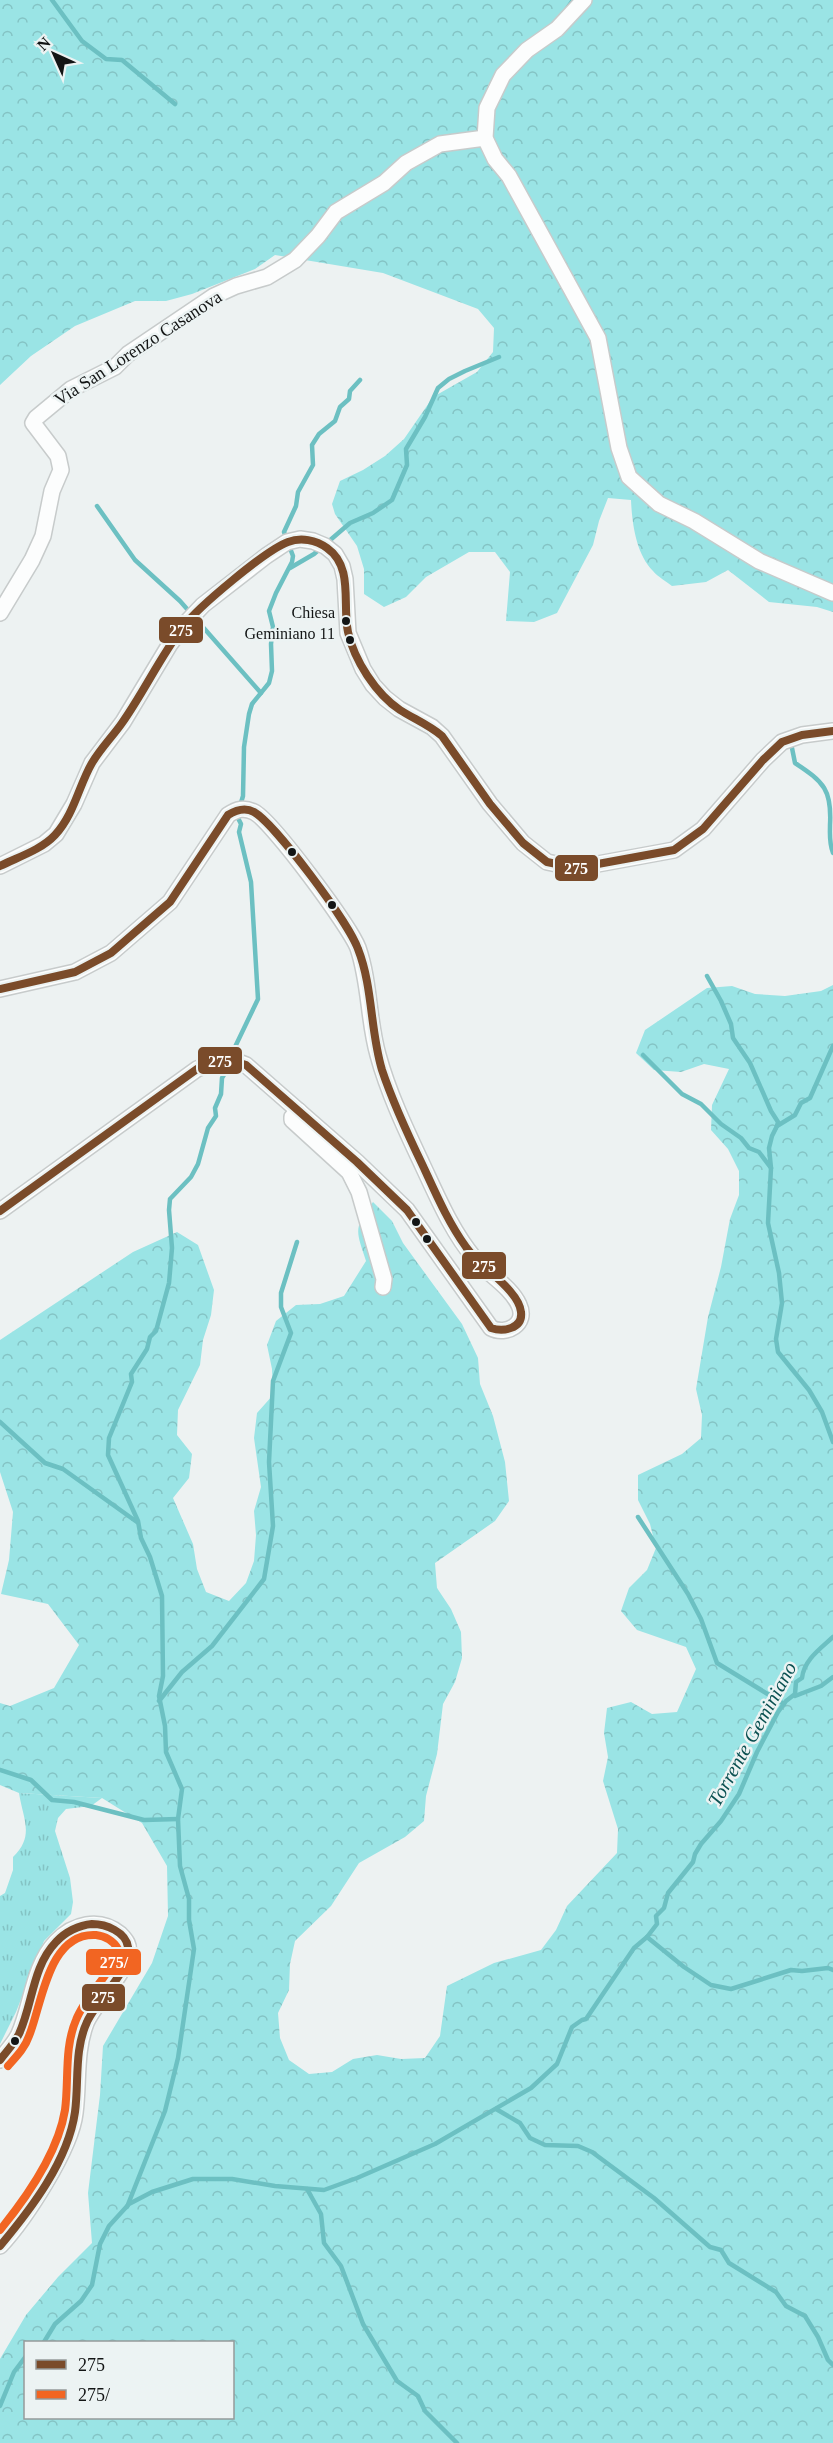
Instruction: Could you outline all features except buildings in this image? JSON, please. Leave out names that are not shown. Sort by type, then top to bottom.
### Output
[{"type":"street","points":[[584,0],[557,30],[527,50],[503,75],[487,108],[485,138],[597,338],[620,448],[629,477],[659,504],[694,521],[759,561],[833,593]]},
{"type":"street","name":"Via San Lorenzo Casanova","points":[[0,613],[32,560],[43,536],[52,491],[61,470],[58,456],[33,423],[36,418],[70,389],[114,367],[128,354],[214,296],[236,286],[267,277],[295,260],[318,236],[336,212],[384,183],[406,163],[440,144],[485,138]]},
{"type":"street","points":[[0,866],[44,844],[56,834],[75,804],[92,764],[123,722],[170,644],[185,624],[203,605],[266,556],[286,542],[300,539],[325,546],[335,554],[342,566],[345,579],[348,633],[363,669],[373,685],[399,709],[432,727],[442,736],[496,812],[523,843],[547,862],[576,868],[674,850],[703,829],[763,760],[783,742],[802,735],[833,731]]},
{"type":"street","points":[[0,989],[75,972],[111,953],[170,902],[228,815],[243,809],[257,813],[281,837],[357,946],[368,986],[377,1054],[411,1142],[451,1222],[475,1258],[518,1302],[521,1315],[515,1327],[503,1331],[490,1328],[407,1210],[357,1162],[246,1065],[233,1060],[221,1059],[211,1062],[178,1082],[0,1210]]},
{"type":"street","points":[[299,1111],[292,1120],[349,1172],[359,1192],[384,1279],[383,1287],[368,1270]]},
{"type":"street","points":[[0,2060],[18,2036],[42,1963],[57,1941],[76,1927],[93,1924],[107,1926],[123,1937],[128,1945],[127,1959],[93,2012],[84,2031],[80,2047],[73,2128],[36,2198],[0,2246]]},
{"type":"green space","points":[[0,0],[833,0],[833,612],[817,607],[769,602],[728,570],[706,582],[672,586],[655,573],[643,556],[634,528],[631,500],[608,498],[593,545],[557,613],[534,622],[506,621],[510,572],[495,552],[469,552],[426,577],[406,597],[384,607],[364,594],[364,569],[357,546],[335,514],[332,504],[340,481],[385,456],[404,439],[433,397],[477,372],[493,352],[494,328],[478,309],[383,273],[275,255],[255,269],[192,294],[166,301],[135,301],[75,326],[31,356],[0,385]]},
{"type":"green space","points":[[833,985],[833,2443],[0,2443],[0,2359],[26,2315],[58,2277],[92,2243],[88,2193],[100,2095],[103,2046],[152,1963],[168,1916],[167,1866],[142,1823],[102,1798],[19,1793],[0,1785],[0,1703],[10,1706],[54,1688],[79,1645],[48,1604],[1,1594],[9,1560],[13,1512],[0,1472],[0,1340],[133,1252],[177,1232],[198,1245],[214,1290],[200,1365],[178,1410],[177,1435],[192,1454],[189,1478],[173,1498],[193,1544],[197,1569],[206,1592],[229,1601],[246,1583],[254,1561],[256,1535],[254,1511],[261,1487],[254,1438],[257,1413],[273,1395],[272,1369],[267,1345],[276,1321],[296,1305],[320,1304],[344,1296],[366,1261],[358,1230],[362,1218],[373,1202],[392,1221],[403,1243],[462,1324],[478,1358],[480,1384],[493,1416],[505,1462],[509,1501],[495,1521],[435,1563],[437,1588],[451,1609],[461,1632],[462,1658],[455,1682],[443,1704],[437,1754],[426,1796],[424,1821],[405,1837],[359,1863],[331,1906],[295,1941],[290,1964],[289,1990],[278,2013],[280,2038],[289,2060],[309,2074],[332,2072],[353,2059],[377,2055],[401,2059],[425,2058],[440,2036],[447,1986],[494,1963],[541,1950],[556,1930],[567,1906],[617,1853],[618,1829],[603,1781],[608,1757],[604,1733],[607,1708],[631,1702],[652,1714],[677,1712],[696,1669],[686,1647],[637,1630],[621,1611],[629,1588],[647,1570],[656,1548],[650,1524],[638,1500],[638,1475],[682,1454],[701,1438],[702,1415],[696,1389],[708,1317],[730,1219],[739,1195],[739,1171],[728,1149],[711,1130],[712,1105],[729,1069],[704,1064],[681,1072],[654,1070],[636,1053],[645,1030],[707,988],[732,986],[755,994],[785,996],[821,991]]},
{"type":"green space","points":[[19,1793],[102,1798],[91,1806],[66,1809],[58,1818],[55,1831],[70,1878],[73,1902],[71,1914],[44,1941],[16,2012],[0,2044],[0,1896],[5,1893],[13,1870],[13,1857],[24,1842],[26,1834]]},
{"type":"waterway","points":[[52,0],[82,41],[106,59],[122,60],[175,104]]},
{"type":"waterway","points":[[566,10],[573,0]]},
{"type":"waterway","points":[[290,568],[314,554],[350,523],[373,513],[392,500],[407,465],[406,449],[425,417],[438,388],[449,379],[499,357]]},
{"type":"waterway","points":[[240,806],[243,796],[244,747],[249,714],[252,704],[269,683],[272,671],[273,627],[269,611],[293,556],[284,532],[296,506],[298,492],[313,465],[312,445],[319,434],[335,421],[340,407],[349,399],[350,391],[360,380]]},
{"type":"waterway","points":[[97,506],[135,560],[180,601],[261,693]]},
{"type":"waterway","points":[[792,748],[795,763],[813,776],[827,795],[830,813],[830,842],[833,853]]},
{"type":"waterway","points":[[127,2207],[165,2111],[178,2058],[194,1949],[189,1920],[189,1899],[180,1866],[178,1819],[182,1789],[166,1752],[165,1726],[159,1696],[163,1676],[162,1596],[150,1557],[141,1538],[138,1521],[108,1455],[109,1438],[132,1382],[131,1374],[147,1349],[150,1337],[156,1331],[169,1283],[172,1248],[170,1199],[191,1177],[198,1164],[208,1128],[216,1116],[215,1108],[221,1094],[222,1078],[230,1065],[235,1047],[258,999],[251,882],[239,832],[241,824],[236,814]]},
{"type":"waterway","points":[[707,976],[731,1024],[733,1038],[750,1063],[778,1122],[777,1126]]},
{"type":"waterway","points":[[833,1046],[810,1098],[801,1103],[795,1115],[777,1126],[772,1136],[769,1148],[771,1168],[768,1223],[779,1273],[782,1303],[776,1339],[778,1352],[809,1390],[822,1412],[833,1442]]},
{"type":"waterway","points":[[643,1055],[682,1094],[701,1104],[721,1124],[741,1138],[749,1148],[759,1152],[771,1168]]},
{"type":"waterway","points":[[159,1701],[182,1672],[212,1646],[264,1579],[273,1526],[269,1462],[273,1381],[291,1333],[281,1307],[281,1293],[297,1242]]},
{"type":"waterway","points":[[0,1422],[45,1463],[63,1469],[137,1522]]},
{"type":"waterway","points":[[638,1517],[688,1594],[701,1619],[717,1663],[784,1704]]},
{"type":"waterway","name":"Torrente Geminiano","points":[[45,2341],[55,2324],[81,2301],[92,2285],[100,2244],[109,2226],[129,2204],[152,2192],[193,2179],[232,2179],[275,2186],[324,2190],[435,2144],[531,2088],[557,2064],[572,2027],[586,2019],[634,1948],[657,1924],[656,1916],[664,1908],[668,1893],[693,1862],[701,1844],[721,1821],[739,1794],[778,1712],[795,1694],[796,1682],[802,1678],[813,1655],[833,1637]]},
{"type":"waterway","points":[[795,1696],[821,1686],[833,1677]]},
{"type":"waterway","points":[[0,1770],[31,1780],[52,1800],[74,1802],[144,1820],[178,1819]]},
{"type":"waterway","points":[[647,1937],[711,1985],[731,1989],[791,1970],[828,1968],[833,1970]]},
{"type":"waterway","points":[[496,2109],[520,2123],[530,2138],[545,2145],[578,2146],[592,2152],[654,2198],[710,2247],[721,2250],[729,2263],[776,2292],[786,2306],[805,2316],[828,2360],[833,2365]]},
{"type":"waterway","points":[[307,2189],[321,2214],[324,2243],[341,2266],[363,2324],[397,2381],[418,2396],[425,2411],[457,2443]]},
{"type":"waterway","name":"Torrente Geminiano","points":[[0,2406],[14,2372],[24,2359]]},
{"type":"transit line","name":"275","points":[[0,866],[43,845],[62,827],[92,763],[122,723],[167,650],[191,618],[249,567],[278,547],[293,540],[308,540],[323,545],[341,565],[344,576],[348,632],[355,654],[367,676],[391,703],[442,736],[490,804],[523,843],[547,862],[576,868],[674,850],[703,829],[763,760],[782,742],[802,735],[833,731]]},
{"type":"transit line","name":"275","points":[[0,989],[75,972],[111,953],[170,902],[228,815],[241,810],[254,812],[294,854],[352,936],[363,963],[382,1070],[401,1119],[454,1228],[472,1254],[513,1295],[519,1304],[521,1318],[516,1326],[511,1328],[501,1330],[491,1328],[407,1210],[357,1162],[246,1065],[232,1061],[216,1062],[197,1069],[0,1211]]},
{"type":"transit line","name":"275","points":[[0,2060],[19,2034],[37,1974],[48,1952],[60,1938],[77,1927],[92,1924],[109,1927],[124,1937],[128,1947],[125,1965],[87,2022],[83,2033],[80,2044],[75,2112],[65,2148],[36,2200],[0,2246]]},
{"type":"transit line","name":"275/","points":[[0,2230],[31,2189],[56,2142],[65,2110],[68,2053],[72,2031],[84,2004],[116,1958],[118,1949],[112,1941],[96,1935],[80,1937],[67,1945],[57,1957],[49,1973],[27,2040],[8,2066]]},
{"type":"place","name":"Chiesa Geminiano 11","points":[[346,621]]}]
